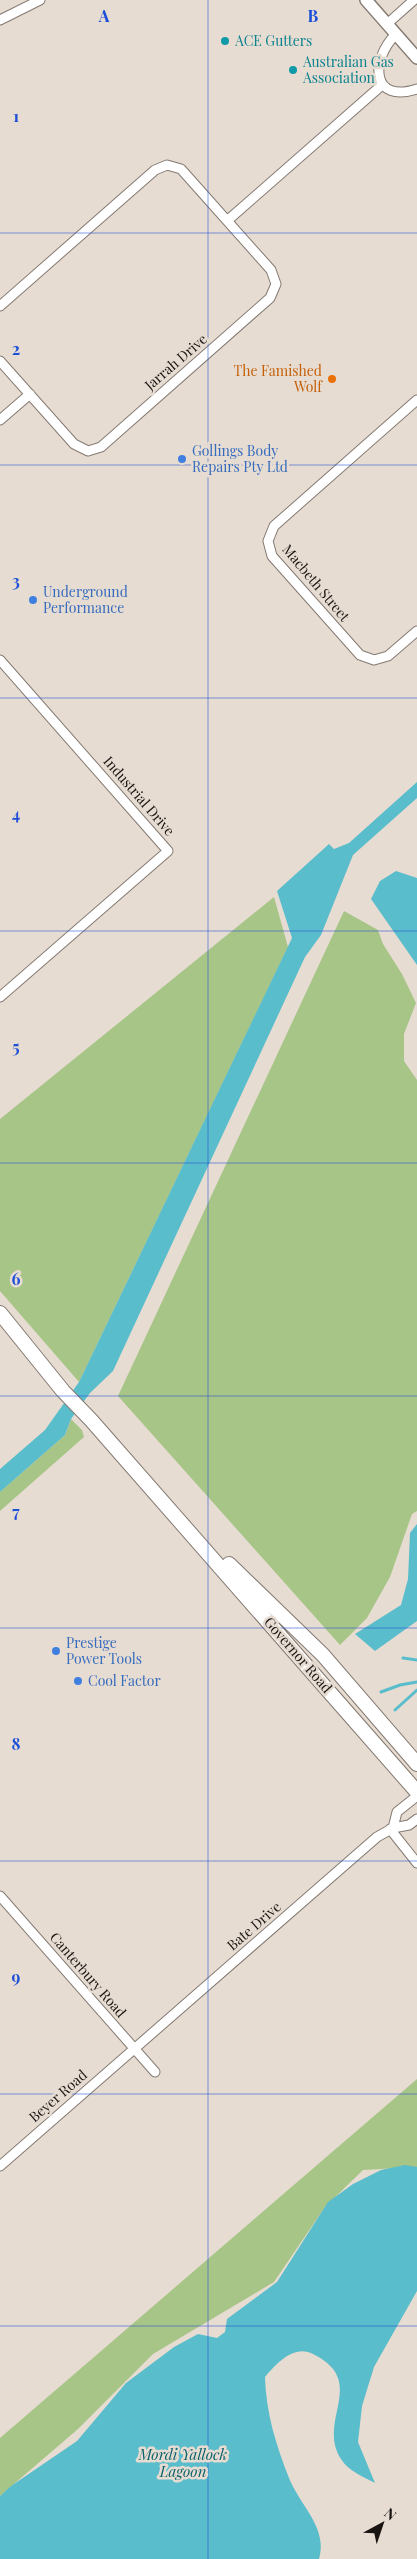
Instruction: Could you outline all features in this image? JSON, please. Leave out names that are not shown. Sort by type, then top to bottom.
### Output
[{"type":"main road","name":"Governor Road","points":[[2,1318],[63,1391],[178,1518],[417,1792]]},
{"type":"main road","name":"Governor Road","points":[[178,1518],[317,1649],[417,1764]]},
{"type":"street","points":[[0,20],[40,0]]},
{"type":"street","points":[[366,0],[417,58]]},
{"type":"street","points":[[386,24],[414,0]]},
{"type":"street","points":[[396,34],[383,49],[379,57],[378,76],[382,85],[400,92],[417,89]]},
{"type":"street","points":[[228,220],[382,85]]},
{"type":"street","name":"Jarrah Drive","points":[[0,306],[155,170],[167,165],[181,169],[228,220],[271,270],[276,284],[270,298],[101,448],[88,451],[74,444],[0,360]]},
{"type":"street","points":[[0,420],[30,394]]},
{"type":"street","name":"Macbeth Street","points":[[417,400],[274,526],[268,540],[272,556],[360,655],[374,660],[388,656],[417,630]]},
{"type":"street","name":"Industrial Drive","points":[[0,660],[168,850],[0,998]]},
{"type":"street","name":"Bate Drive","points":[[391,1828],[397,1812],[417,1796]]},
{"type":"street","name":"Bate Drive","points":[[134,2048],[377,1837],[391,1828],[409,1825],[417,1819]]},
{"type":"street","points":[[391,1828],[417,1863]]},
{"type":"street","name":"Canterbury Road","points":[[0,1896],[155,2072]]},
{"type":"street","name":"Beyer Road","points":[[0,2166],[134,2048]]},
{"type":"green space","points":[[274,897],[288,947],[79,1382],[0,1291],[0,1119]]},
{"type":"green space","points":[[344,911],[378,930],[383,944],[402,974],[416,1003],[404,1034],[404,1061],[417,1080],[417,1511],[412,1514],[390,1577],[367,1618],[340,1645],[118,1396]]},
{"type":"green space","points":[[71,1419],[82,1430],[84,1437],[0,1511],[0,1492],[65,1435]]},
{"type":"green space","points":[[417,2079],[417,2167],[363,2170],[325,2207],[274,2282],[153,2354],[78,2429],[0,2496],[0,2438]]},
{"type":"water","points":[[417,782],[417,798],[353,855],[321,935],[305,957],[113,1371],[90,1393],[71,1419],[65,1435],[0,1492],[0,1469],[45,1430],[79,1382],[292,938],[277,891],[329,844],[334,849],[349,843]]},
{"type":"water","points":[[396,871],[417,878],[417,965],[371,899],[380,881]]},
{"type":"water","points":[[417,1524],[417,1621],[375,1651],[355,1634],[401,1605],[408,1579],[410,1533]]},
{"type":"water","name":"Mordi Yallock Lagoon","points":[[405,2165],[417,2167],[417,2291],[374,2367],[362,2406],[358,2442],[375,2483],[348,2467],[341,2459],[335,2444],[334,2430],[340,2389],[337,2377],[329,2365],[313,2354],[306,2352],[292,2353],[280,2361],[265,2377],[267,2403],[276,2441],[289,2478],[312,2517],[320,2537],[319,2559],[0,2559],[0,2496],[11,2486],[77,2441],[126,2383],[174,2347],[198,2334],[217,2338],[225,2332],[227,2319],[277,2282],[328,2202],[353,2184],[381,2170]]},
{"type":"waterway","points":[[403,1658],[417,1660]]},
{"type":"waterway","points":[[381,1692],[400,1685],[417,1682]]},
{"type":"waterway","points":[[395,1710],[417,1690]]},
{"type":"place","name":"ACE Gutters","points":[[225,41]]},
{"type":"place","name":"Australian Gas Association","points":[[293,70]]},
{"type":"place","name":"The Famished Wolf","points":[[332,379]]},
{"type":"place","name":"Gollings Body Repairs Pty Ltd","points":[[182,459]]},
{"type":"place","name":"Underground Performance","points":[[33,600]]},
{"type":"place","name":"Prestige Power Tools","points":[[56,1651]]},
{"type":"place","name":"Cool Factor","points":[[78,1681]]}]
